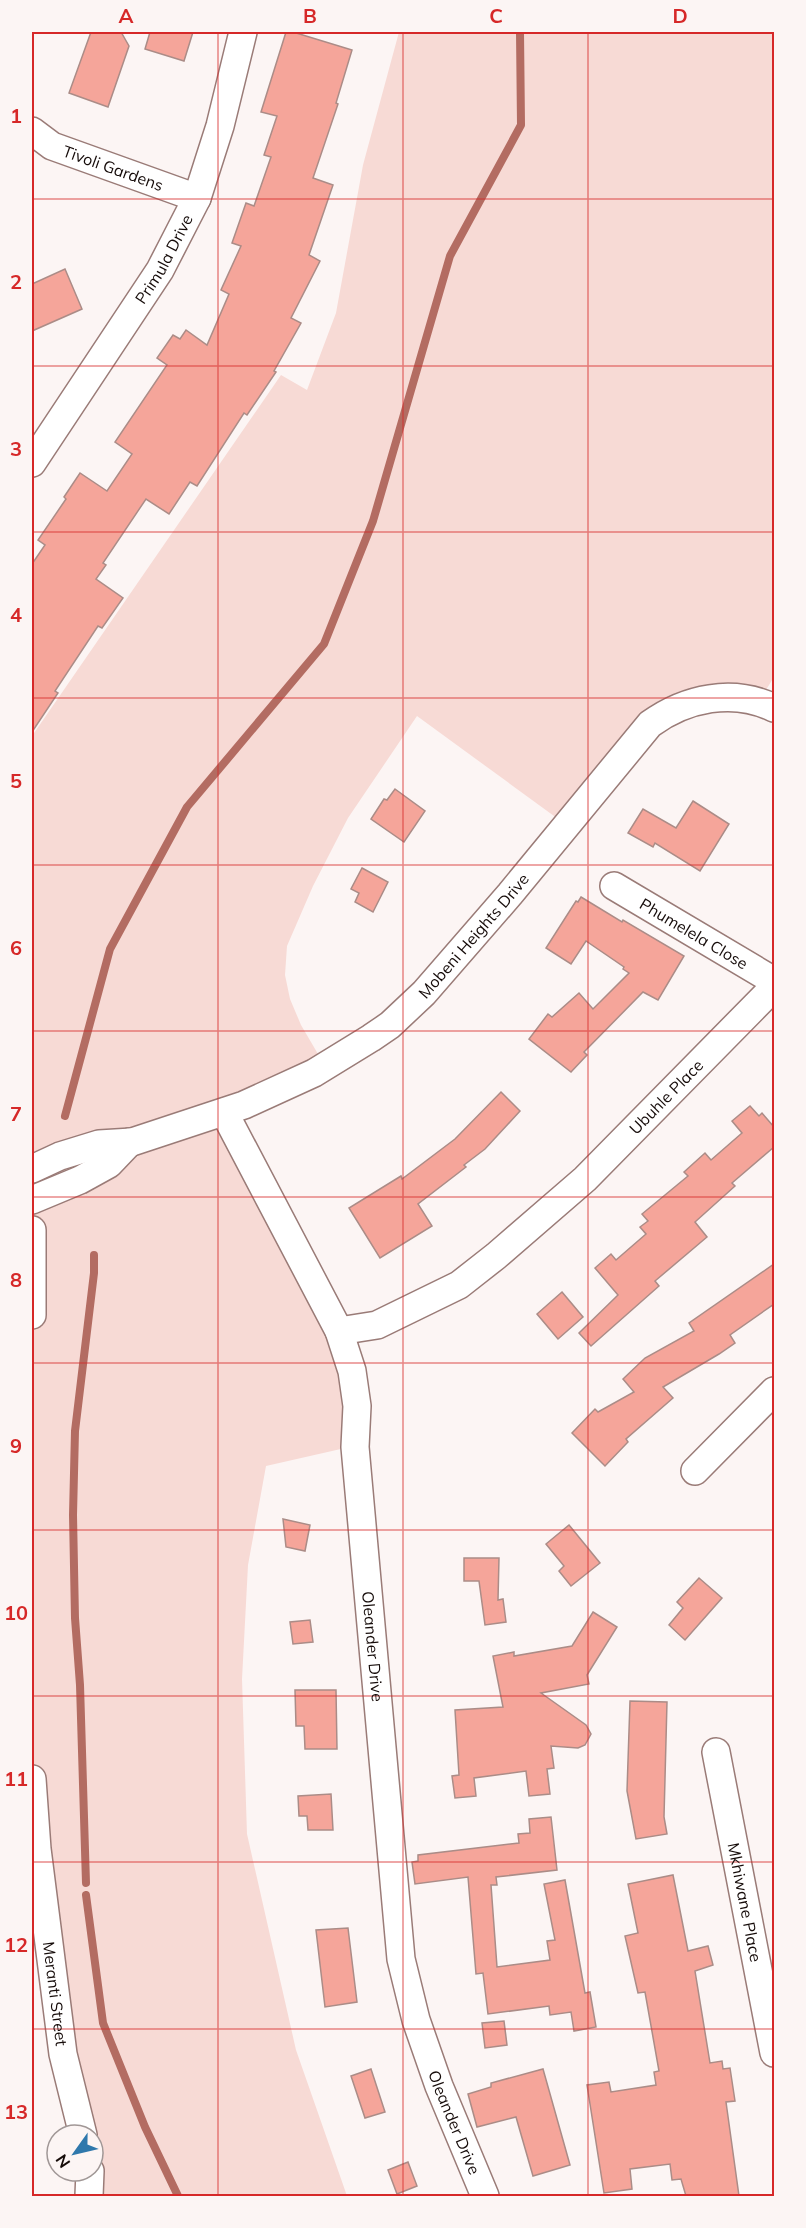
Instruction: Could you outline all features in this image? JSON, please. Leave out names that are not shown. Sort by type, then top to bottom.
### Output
[{"type":"street","name":"Primula Drive","points":[[32,464],[160,270],[197,198],[220,126],[243,32]]},
{"type":"street","name":"Tivoli Gardens","points":[[32,131],[52,147],[197,198]]},
{"type":"street","name":"Mobeni Heights Drive","points":[[32,1168],[60,1156],[99,1144],[130,1142],[224,1112],[284,1088],[314,1073],[390,1025],[424,993],[510,894],[650,724],[667,712],[693,702],[723,697],[760,701],[774,708]]},
{"type":"street","name":"Phumelela Close","points":[[614,886],[774,981]]},
{"type":"street","name":"Ubuhle Place","points":[[339,1331],[377,1326],[459,1285],[496,1256],[585,1179],[774,987]]},
{"type":"street","name":"Oleander Drive","points":[[224,1112],[339,1331],[352,1371],[357,1406],[355,1447],[402,1959],[416,2020],[439,2086],[485,2196]]},
{"type":"street","name":"Mobeni Heights Drive","points":[[32,1200],[80,1180],[109,1164],[130,1142]]},
{"type":"street","points":[[32,1230],[32,1316]]},
{"type":"street","points":[[696,1471],[774,1391]]},
{"type":"street","name":"Mkhiwane Place","points":[[716,1752],[774,2053]]},
{"type":"street","name":"Meranti Street","points":[[32,1779],[38,1860],[63,2054],[80,2123]]},
{"type":"shaded area","points":[[399,32],[774,32],[774,677],[759,701],[694,700],[565,824],[417,716],[348,818],[313,886],[287,946],[285,975],[290,999],[301,1025],[325,1066],[223,1110],[338,1332],[354,1446],[266,1466],[248,1565],[242,1679],[247,1834],[296,2050],[347,2196],[89,2196],[91,2183],[105,2183],[105,2123],[80,2123],[32,1779],[32,736],[281,375],[307,390],[336,313],[363,165]]},
{"type":"building","points":[[91,32],[121,32],[129,46],[108,107],[69,93]]},
{"type":"building","points":[[150,32],[193,32],[184,61],[145,49]]},
{"type":"building","points":[[286,32],[293,32],[352,50],[336,103],[338,104],[313,178],[333,185],[309,255],[320,261],[291,318],[301,323],[274,371],[276,372],[247,415],[244,413],[197,486],[190,482],[169,514],[146,499],[103,563],[106,565],[96,579],[123,598],[102,628],[98,626],[55,691],[58,693],[32,732],[32,564],[45,545],[38,540],[66,499],[64,497],[80,473],[107,491],[132,454],[115,442],[167,365],[157,358],[173,335],[180,339],[186,330],[207,345],[229,294],[221,290],[241,246],[232,243],[246,203],[254,206],[271,157],[264,155],[277,116],[261,112]]},
{"type":"building","points":[[65,269],[82,309],[32,331],[32,284]]},
{"type":"building","points":[[395,789],[425,811],[404,842],[371,819],[384,799],[387,800]]},
{"type":"building","points":[[693,801],[729,824],[700,871],[655,843],[653,847],[628,833],[643,809],[676,828]]},
{"type":"building","points":[[362,868],[388,882],[373,912],[355,902],[359,893],[351,889]]},
{"type":"building","points":[[581,897],[684,956],[658,1000],[643,992],[584,1052],[587,1055],[571,1072],[529,1039],[548,1014],[552,1017],[579,993],[593,1009],[629,973],[623,969],[624,967],[586,941],[571,964],[546,948],[576,901],[578,902]]},
{"type":"building","points":[[501,1092],[520,1111],[485,1149],[464,1165],[466,1167],[418,1204],[432,1226],[380,1258],[349,1208],[401,1176],[402,1179],[455,1139]]},
{"type":"building","points":[[750,1106],[759,1116],[762,1113],[774,1127],[774,1147],[732,1183],[735,1186],[695,1222],[707,1237],[655,1281],[659,1286],[591,1346],[579,1333],[618,1295],[595,1268],[611,1254],[616,1260],[646,1234],[640,1227],[648,1221],[642,1214],[688,1176],[684,1172],[705,1153],[711,1160],[742,1133],[732,1121]]},
{"type":"building","points":[[774,1264],[774,1304],[730,1335],[735,1343],[663,1387],[673,1398],[626,1439],[628,1442],[605,1466],[572,1433],[595,1409],[598,1412],[634,1392],[623,1379],[645,1358],[694,1331],[689,1323]]},
{"type":"building","points":[[562,1292],[583,1317],[558,1339],[537,1314]]},
{"type":"building","points":[[283,1519],[310,1525],[305,1551],[286,1547]]},
{"type":"building","points":[[569,1525],[600,1563],[571,1586],[559,1571],[564,1566],[546,1544]]},
{"type":"building","points":[[464,1558],[499,1558],[498,1600],[503,1599],[506,1622],[485,1625],[479,1581],[464,1581]]},
{"type":"building","points":[[699,1578],[722,1598],[685,1640],[669,1625],[683,1608],[677,1602]]},
{"type":"building","points":[[593,1612],[617,1627],[587,1675],[589,1684],[541,1693],[586,1725],[591,1734],[585,1745],[578,1748],[551,1746],[554,1768],[547,1769],[550,1794],[529,1796],[526,1771],[474,1778],[476,1796],[455,1798],[452,1776],[459,1775],[455,1710],[503,1707],[493,1656],[514,1652],[514,1656],[572,1646]]},
{"type":"building","points":[[310,1620],[313,1642],[293,1644],[290,1622]]},
{"type":"building","points":[[295,1690],[336,1690],[337,1749],[305,1749],[304,1726],[296,1726]]},
{"type":"building","points":[[630,1701],[667,1702],[664,1817],[667,1834],[636,1839],[627,1791]]},
{"type":"building","points":[[331,1794],[333,1830],[308,1830],[307,1816],[299,1816],[298,1796]]},
{"type":"building","points":[[551,1817],[557,1870],[496,1877],[497,1885],[491,1885],[497,1967],[550,1960],[547,1941],[555,1940],[544,1884],[565,1880],[585,1993],[590,1992],[596,2027],[574,2031],[571,2012],[550,2015],[549,2006],[488,2014],[483,1973],[476,1974],[468,1877],[415,1884],[412,1862],[418,1861],[418,1855],[519,1843],[518,1834],[530,1833],[529,1819]]},
{"type":"building","points":[[673,1875],[688,1951],[708,1946],[713,1965],[695,1971],[710,2063],[722,2061],[723,2069],[730,2068],[735,2101],[726,2102],[739,2196],[686,2196],[681,2179],[672,2180],[670,2164],[630,2169],[632,2189],[604,2193],[587,2085],[609,2082],[611,2092],[656,2085],[654,2072],[659,2071],[645,1992],[638,1993],[625,1936],[638,1933],[628,1884]]},
{"type":"building","points":[[348,1928],[357,2002],[325,2007],[316,1930]]},
{"type":"building","points":[[504,2021],[507,2045],[485,2048],[482,2023]]},
{"type":"building","points":[[371,2069],[385,2112],[365,2118],[351,2076]]},
{"type":"building","points":[[543,2069],[570,2165],[533,2176],[516,2117],[477,2127],[468,2094],[491,2087],[491,2083]]},
{"type":"building","points":[[408,2162],[417,2186],[397,2194],[388,2170]]},
{"type":"waterway","points":[[65,1116],[110,949],[187,807],[324,644],[373,521],[450,256],[521,125],[520,32]]},
{"type":"waterway","points":[[86,1883],[73,1515],[75,1431],[94,1273],[94,1255]]},
{"type":"waterway","points":[[86,1895],[103,2023],[145,2127],[178,2196]]}]
